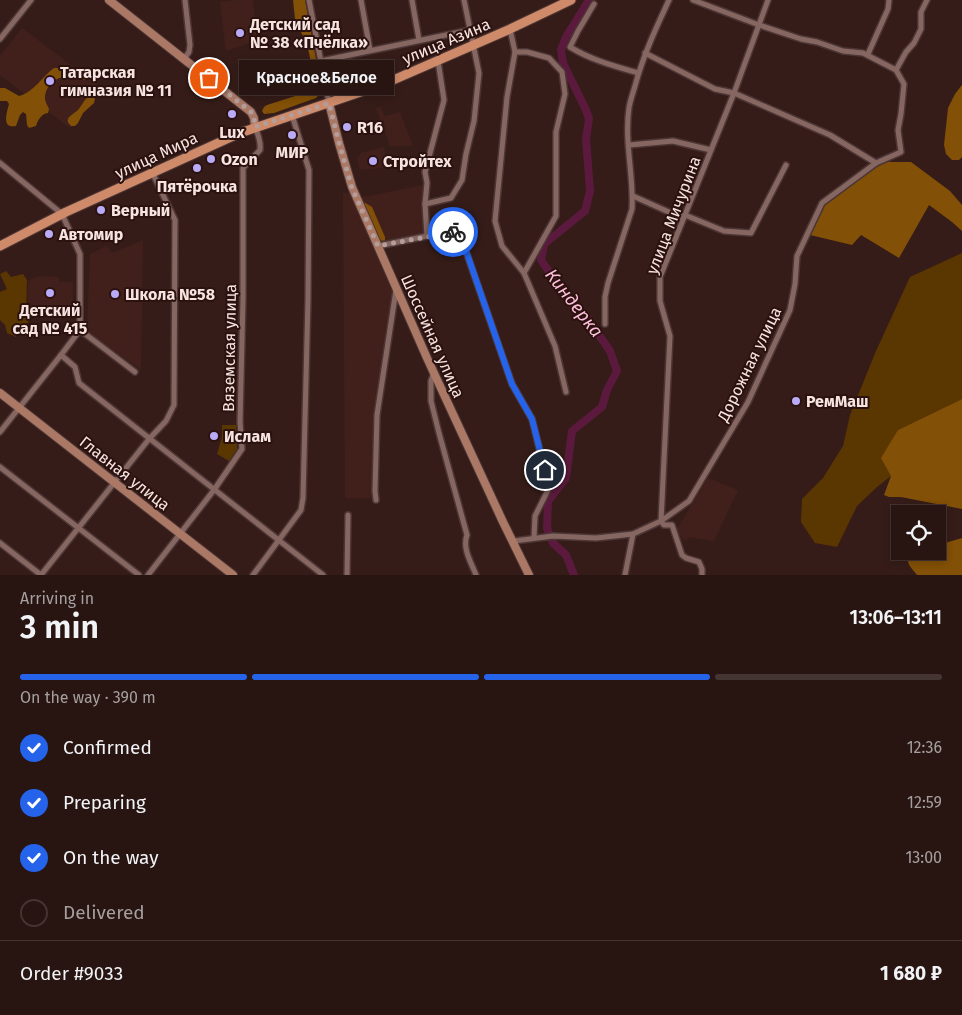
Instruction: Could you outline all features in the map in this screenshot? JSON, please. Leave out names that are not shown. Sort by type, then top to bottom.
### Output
[{"type":"main road","name":"улица Азина","points":[[329,103],[378,86],[474,46],[572,0]]},
{"type":"main road","name":"улица Мира","points":[[0,246],[62,214],[152,172],[255,127],[329,103]]},
{"type":"street","points":[[0,39],[31,0]]},
{"type":"street","points":[[109,0],[251,112],[255,127]]},
{"type":"street","points":[[184,59],[190,48],[185,0]]},
{"type":"street","points":[[309,0],[329,103]]},
{"type":"street","points":[[361,0],[370,50]]},
{"type":"street","points":[[412,0],[420,40]]},
{"type":"street","points":[[425,204],[451,198],[462,180],[474,121],[479,74],[464,0]]},
{"type":"street","points":[[605,324],[605,296],[608,283],[632,209],[633,196],[629,164],[629,107],[645,53],[668,0]]},
{"type":"street","points":[[693,0],[801,39],[817,42],[843,51],[868,54],[896,70],[921,29],[921,12],[927,0]]},
{"type":"street","name":"улица Мичурина","points":[[661,521],[670,336],[660,301],[660,278],[734,93],[768,0]]},
{"type":"street","points":[[868,54],[888,8],[889,0]]},
{"type":"street","points":[[594,4],[570,48],[604,64],[638,73]]},
{"type":"street","points":[[321,61],[470,30]]},
{"type":"street","points":[[510,30],[516,52],[507,97],[495,221],[502,246],[524,273],[555,346],[566,392]]},
{"type":"street","points":[[516,52],[527,52],[549,58],[562,72],[565,94],[556,132],[556,216],[524,273]]},
{"type":"street","points":[[645,53],[715,89],[734,93],[830,135],[876,163]]},
{"type":"street","points":[[427,236],[425,204],[427,183],[425,172],[444,100],[438,61]]},
{"type":"street","name":"Дорожная улица","points":[[514,541],[550,536],[596,538],[633,534],[661,521],[689,501],[748,402],[790,310],[795,284],[797,256],[822,203],[876,163],[902,152],[898,130],[904,84],[896,70]]},
{"type":"street","name":"Шоссейная улица","points":[[329,103],[352,188],[440,386],[529,575]]},
{"type":"street","points":[[253,575],[301,510],[308,299],[309,170],[292,115]]},
{"type":"street","name":"Вяземская улица","points":[[148,575],[214,490],[242,449],[240,422],[243,308],[243,168],[260,150],[255,127]]},
{"type":"street","points":[[629,145],[673,141],[711,150]]},
{"type":"street","points":[[0,163],[62,214],[80,254],[80,330],[0,432]]},
{"type":"street","points":[[633,196],[680,217],[685,215],[724,231],[751,233],[786,165]]},
{"type":"street","points":[[0,543],[41,575],[149,439],[166,421],[174,405],[175,220],[152,172]]},
{"type":"street","points":[[378,246],[456,231],[460,234],[512,384],[532,419],[550,488],[535,516],[534,538]]},
{"type":"street","points":[[376,500],[377,416],[396,288]]},
{"type":"street","points":[[80,330],[135,372]]},
{"type":"street","points":[[61,355],[75,367],[79,383],[323,575]]},
{"type":"street","points":[[434,372],[431,381],[431,401],[438,433],[467,535],[465,542],[466,550],[476,575]]},
{"type":"street","points":[[430,392],[440,386]]},
{"type":"street","name":"Главная улица","points":[[0,392],[233,575]]},
{"type":"street","points":[[0,467],[140,575]]},
{"type":"street","points":[[347,575],[348,515]]},
{"type":"street","points":[[661,521],[664,525],[672,525],[682,555],[699,562],[702,575]]},
{"type":"street","points":[[625,575],[633,534]]},
{"type":"shaded area","name":"Детский сад № 38 «Пчёлка»","points":[[253,0],[257,41],[226,51],[220,2]]},
{"type":"shaded area","points":[[293,0],[305,0],[321,92],[316,98],[274,113],[264,114],[262,111],[267,105],[313,89],[314,78],[307,43],[295,19]]},
{"type":"shaded area","name":"Татарская гимназия № 11","points":[[22,28],[101,88],[70,128],[0,75],[0,56]]},
{"type":"shaded area","points":[[54,68],[73,68],[86,77],[85,80],[61,77],[54,81],[45,94],[49,109],[48,113],[40,118],[36,126],[29,128],[26,114],[23,112],[16,126],[8,125],[6,119],[9,104],[7,101],[0,101],[0,88],[5,88],[19,96],[34,88]]},
{"type":"shaded area","points":[[962,85],[962,157],[959,160],[952,160],[946,154],[944,145],[948,108]]},
{"type":"shaded area","points":[[89,96],[93,96],[95,99],[94,103],[83,113],[75,126],[71,126],[68,119]]},
{"type":"shaded area","points":[[380,107],[385,116],[400,112],[413,146],[390,146],[376,108]]},
{"type":"shaded area","points":[[384,147],[387,167],[360,170],[357,158],[361,153]]},
{"type":"shaded area","points":[[881,162],[911,162],[950,191],[962,205],[962,231],[929,205],[899,258],[861,235],[852,245],[810,235],[824,205]]},
{"type":"shaded area","points":[[428,184],[423,235],[379,244],[359,198]]},
{"type":"shaded area","points":[[343,193],[352,193],[393,292],[374,418],[372,498],[345,498]]},
{"type":"shaded area","points":[[360,200],[372,207],[385,241],[376,240],[370,224],[372,222]]},
{"type":"shaded area","name":"Школа №58","points":[[143,240],[141,370],[87,331],[90,254],[107,246],[112,253]]},
{"type":"shaded area","points":[[962,253],[962,399],[898,430],[891,476],[857,506],[837,547],[815,543],[801,522],[802,499],[823,478],[843,446],[850,415],[876,351],[910,277]]},
{"type":"shaded area","points":[[6,271],[11,277],[23,274],[27,280],[26,312],[32,317],[16,337],[7,333],[5,325],[0,320],[0,292],[7,289],[0,274]]},
{"type":"shaded area","name":"Детский сад № 415","points":[[40,276],[59,277],[59,282],[73,282],[72,317],[29,315],[27,311],[28,282]]},
{"type":"shaded area","points":[[962,399],[962,509],[884,495],[891,476],[881,458],[898,430]]},
{"type":"shaded area","points":[[222,425],[236,425],[237,449],[229,461],[217,454],[222,437]]},
{"type":"shaded area","points":[[708,478],[738,490],[714,541],[689,537],[685,541],[676,531]]},
{"type":"shaded area","points":[[962,538],[962,575],[917,575],[908,560],[946,560],[946,543]]},
{"type":"waterway","name":"Киндерка","points":[[574,575],[566,555],[553,543],[547,528],[548,501],[566,478],[572,431],[602,407],[607,390],[617,371],[610,351],[586,316],[572,305],[541,260],[544,244],[585,211],[590,191],[586,139],[589,119],[563,63],[561,50],[566,37],[589,0]]},
{"type":"way so far","points":[[209,78],[251,112],[255,127],[329,103],[352,188],[378,246],[453,232]]},
{"type":"place","name":"Детский сад № 38 «Пчёлка»","points":[[240,33]]},
{"type":"place","name":"Красное&Белое","points":[[209,78]]},
{"type":"place","name":"Татарская гимназия № 11","points":[[50,81]]},
{"type":"place","name":"Lux","points":[[232,114]]},
{"type":"place","name":"R16","points":[[347,127]]},
{"type":"place","name":"МИР","points":[[292,135]]},
{"type":"place","name":"Ozon","points":[[211,159]]},
{"type":"place","name":"Стройтех","points":[[373,161]]},
{"type":"place","name":"Пятёрочка","points":[[197,168]]},
{"type":"place","name":"Верный","points":[[101,210]]},
{"type":"place","name":"Автомир","points":[[49,234]]},
{"type":"place","name":"Детский сад № 415","points":[[50,293]]},
{"type":"place","name":"Школа №58","points":[[115,294]]},
{"type":"place","name":"РемМаш","points":[[796,401]]},
{"type":"place","name":"Ислам","points":[[214,436]]},
{"type":"route","points":[[453,232],[456,231],[460,234],[512,384],[532,419],[545,470]]}]
